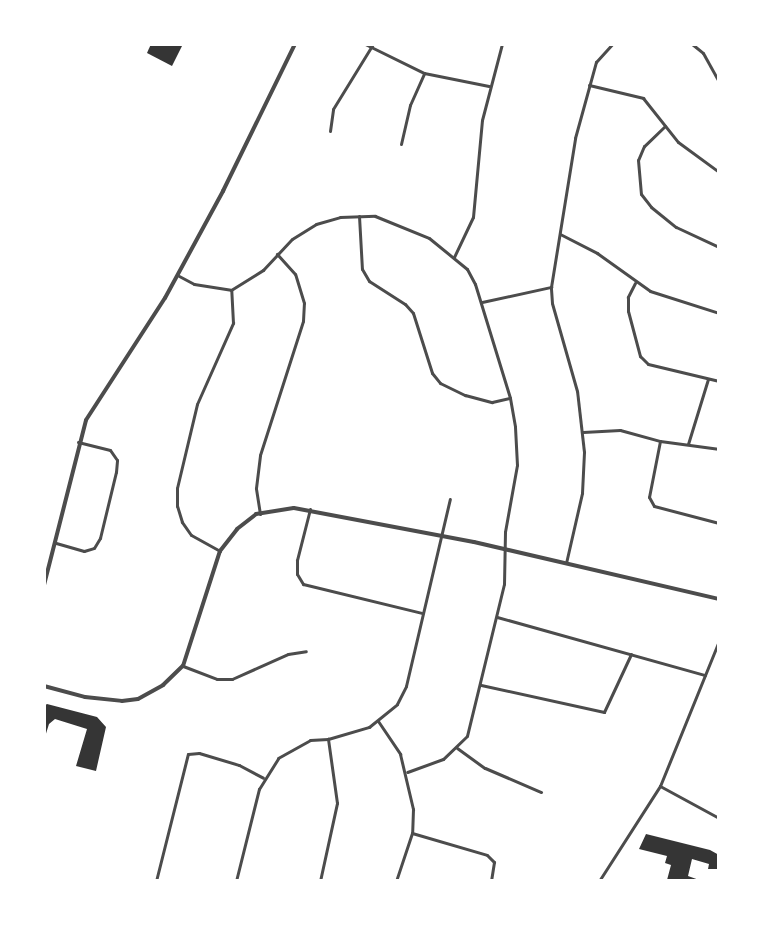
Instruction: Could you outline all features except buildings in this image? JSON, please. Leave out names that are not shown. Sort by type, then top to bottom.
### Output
[{"type":"street","points":[[44,585],[86,420],[177,275],[295,44]]},
{"type":"street","points":[[365,44],[424,73],[490,86]]},
{"type":"street","points":[[454,257],[473,217],[482,120],[502,44]]},
{"type":"street","points":[[566,563],[582,493],[583,432],[577,391],[552,303],[551,287],[575,138],[596,62],[612,44]]},
{"type":"street","points":[[692,44],[703,53],[719,82]]},
{"type":"street","points":[[330,131],[333,109],[372,46]]},
{"type":"street","points":[[401,144],[410,105],[424,73]]},
{"type":"street","points":[[589,85],[643,98],[691,155],[719,172]]},
{"type":"street","points":[[665,126],[644,146],[638,160],[641,194],[651,207],[676,227],[719,247]]},
{"type":"street","points":[[177,275],[194,284],[231,290],[263,270],[292,239],[316,224],[359,216],[375,216],[406,226],[467,269],[482,302],[510,398],[517,465],[504,550],[504,584],[467,736],[443,759],[407,772]]},
{"type":"street","points":[[359,216],[362,269],[369,281],[405,304],[413,313],[432,373],[440,383],[465,395],[492,402],[510,398]]},
{"type":"street","points":[[560,234],[597,253],[635,283],[689,306],[719,313]]},
{"type":"street","points":[[260,514],[256,488],[260,455],[303,321],[304,303],[295,274],[288,262],[277,254]]},
{"type":"street","points":[[635,283],[628,297],[628,311],[640,356],[648,364],[719,381]]},
{"type":"street","points":[[482,302],[551,287]]},
{"type":"street","points":[[220,551],[191,535],[182,522],[177,488],[197,404],[233,323],[231,290]]},
{"type":"street","points":[[688,446],[708,379]]},
{"type":"street","points":[[583,432],[620,430],[660,441],[719,449]]},
{"type":"street","points":[[660,441],[649,497],[654,506],[719,523]]},
{"type":"street","points":[[54,542],[84,551],[94,548],[100,538],[116,472],[117,460],[110,450],[78,442]]},
{"type":"street","points":[[236,881],[263,778],[278,758],[292,747],[310,740],[328,739],[378,721],[397,704],[406,686],[450,499]]},
{"type":"street","points":[[310,509],[297,560],[297,574],[303,584],[422,613]]},
{"type":"street","points":[[44,686],[85,697],[122,701],[138,699],[163,685],[183,666],[220,551],[237,529],[260,514],[310,509],[719,599]]},
{"type":"street","points":[[497,617],[705,675]]},
{"type":"street","points":[[599,881],[660,786],[719,641]]},
{"type":"street","points":[[183,666],[217,679],[232,679],[288,654],[306,651]]},
{"type":"street","points":[[481,685],[604,712],[631,654]]},
{"type":"street","points":[[378,721],[396,746],[407,772],[412,833],[396,881]]},
{"type":"street","points":[[320,881],[337,803],[328,739]]},
{"type":"street","points":[[457,748],[485,768],[541,792]]},
{"type":"street","points":[[156,881],[188,754],[199,753],[226,761],[263,778]]},
{"type":"street","points":[[660,786],[719,818]]},
{"type":"street","points":[[412,833],[487,855],[494,862],[491,881]]}]
